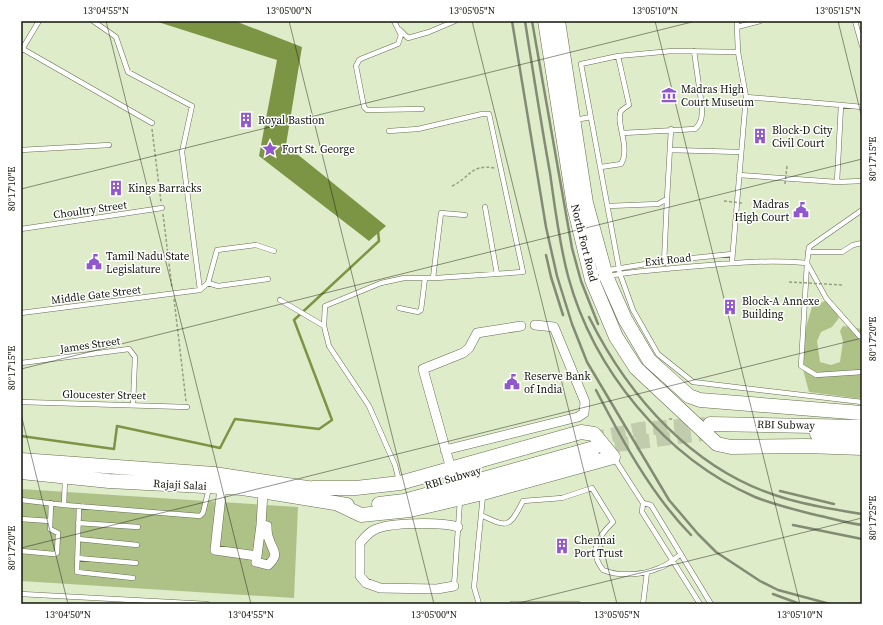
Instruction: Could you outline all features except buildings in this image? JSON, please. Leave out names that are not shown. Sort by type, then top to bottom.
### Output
[{"type":"main road","name":"North Fort Road","points":[[546,21],[574,206],[598,275],[616,337],[636,368],[717,444],[731,447],[806,446],[862,448]]},
{"type":"main road","name":"North Fort Road","points":[[558,21],[598,275],[649,360],[689,396],[700,400],[862,413]]},
{"type":"main road","points":[[681,409],[689,396]]},
{"type":"main road","name":"RBI Subway","points":[[862,427],[713,428],[796,432],[862,438]]},
{"type":"main road","points":[[313,488],[356,488],[400,483],[586,431],[594,434],[613,457],[483,493],[410,510],[361,515],[338,504]]},
{"type":"main road","name":"RBI Subway","points":[[313,488],[347,495],[372,496],[414,488],[592,444],[404,501],[359,506],[338,504]]},
{"type":"main road","name":"Rajaji Salai","points":[[21,460],[66,470],[264,492],[338,504]]},
{"type":"main road","name":"Rajaji Salai","points":[[21,472],[66,470],[214,474],[313,488]]},
{"type":"street","points":[[445,450],[578,417],[584,414],[585,402],[554,327],[535,324]]},
{"type":"street","points":[[451,469],[423,369],[463,353],[469,348],[478,333],[521,326]]},
{"type":"street","points":[[216,487],[215,550],[256,556]]},
{"type":"street","points":[[261,525],[266,526],[269,540],[275,551],[274,560],[268,565],[256,562],[264,492]]},
{"type":"street","points":[[454,586],[437,589],[420,587],[380,588],[366,583],[360,576],[360,543],[375,530],[386,527],[446,524],[458,527]]},
{"type":"lane","points":[[39,21],[22,50],[152,123]]},
{"type":"lane","points":[[93,21],[116,37],[128,72],[192,106],[182,152],[200,290]]},
{"type":"lane","points":[[394,21],[401,35],[398,44],[359,60],[356,66],[364,107],[367,110],[422,109]]},
{"type":"lane","points":[[396,26],[408,38],[429,32],[455,21]]},
{"type":"lane","points":[[732,262],[740,152],[746,97],[738,52],[737,21]]},
{"type":"lane","points":[[738,27],[760,21]]},
{"type":"lane","points":[[855,21],[862,46]]},
{"type":"lane","points":[[738,52],[672,51],[618,56],[581,64],[620,274],[633,310],[658,354],[693,382],[862,402]]},
{"type":"lane","points":[[623,133],[694,129],[699,125],[702,117],[699,77],[694,51]]},
{"type":"lane","points":[[601,167],[621,164],[624,159],[623,133],[620,116],[622,110],[629,105],[618,56]]},
{"type":"lane","points":[[746,97],[862,107]]},
{"type":"lane","points":[[837,182],[841,105]]},
{"type":"lane","points":[[389,131],[418,129],[482,114],[489,114],[523,272],[433,278],[404,278],[381,283],[325,306],[324,326],[329,346],[369,406],[395,465],[400,483]]},
{"type":"lane","points":[[573,120],[591,117]]},
{"type":"lane","points":[[664,269],[671,130]]},
{"type":"lane","points":[[21,150],[109,144]]},
{"type":"lane","points":[[670,150],[740,152]]},
{"type":"lane","points":[[739,175],[837,182],[862,181]]},
{"type":"lane","points":[[608,206],[658,204],[667,199]]},
{"type":"lane","points":[[486,207],[497,274]]},
{"type":"lane","name":"Choultry Street","points":[[21,229],[162,208]]},
{"type":"lane","points":[[862,210],[809,247],[801,366],[816,374],[862,372]]},
{"type":"lane","points":[[433,278],[442,213],[465,215]]},
{"type":"lane","points":[[808,252],[842,252],[853,245],[862,243]]},
{"type":"lane","points":[[200,290],[208,282],[217,250],[256,245],[274,251]]},
{"type":"lane","points":[[598,275],[619,268],[732,254]]},
{"type":"lane","name":"Exit Road","points":[[598,275],[732,262],[775,260],[807,263]]},
{"type":"lane","points":[[807,263],[826,298],[862,339]]},
{"type":"lane","points":[[399,308],[418,312],[421,310],[425,278]]},
{"type":"lane","points":[[208,282],[218,286],[268,279]]},
{"type":"lane","name":"Middle Gate Street","points":[[21,313],[173,295],[200,290]]},
{"type":"lane","points":[[280,300],[324,326]]},
{"type":"lane","name":"James Street","points":[[21,364],[128,349],[135,357],[133,404]]},
{"type":"lane","name":"Gloucester Street","points":[[21,402],[133,404],[187,407]]},
{"type":"lane","points":[[613,457],[643,503],[642,512],[674,559],[700,604]]},
{"type":"lane","points":[[64,505],[66,470]]},
{"type":"lane","points":[[21,500],[200,516],[203,514],[216,487]]},
{"type":"lane","points":[[481,515],[499,524],[506,524],[514,519],[523,501],[562,498],[592,488],[614,522],[597,540],[596,556],[603,570],[612,574],[647,572],[661,568],[681,554]]},
{"type":"lane","points":[[479,604],[474,587],[483,493]]},
{"type":"lane","points":[[454,586],[460,498]]},
{"type":"lane","points":[[21,551],[57,553],[58,533],[51,531],[51,503]]},
{"type":"lane","points":[[643,503],[651,505],[711,604]]},
{"type":"lane","points":[[79,506],[77,572],[79,574],[133,578]]},
{"type":"lane","points":[[21,519],[50,521]]},
{"type":"lane","points":[[78,523],[138,527]]},
{"type":"lane","points":[[78,539],[137,545]]},
{"type":"lane","points":[[78,558],[136,563]]},
{"type":"lane","points":[[643,604],[647,572]]},
{"type":"lane","points":[[21,594],[208,604]]},
{"type":"lane","points":[[134,600],[140,604]]},
{"type":"lane","points":[[512,604],[578,604]]},
{"type":"path","points":[[152,123],[187,407]]},
{"type":"path","points":[[785,184],[787,166]]},
{"type":"path","points":[[452,186],[459,183],[473,170],[489,167],[501,169]]},
{"type":"path","points":[[724,202],[742,203]]},
{"type":"path","points":[[789,282],[843,285]]},
{"type":"shaded area","points":[[155,21],[235,21],[302,47],[286,145],[386,226],[369,241],[259,156],[277,60]]},
{"type":"shaded area","points":[[825,301],[833,306],[839,318],[832,327],[821,332],[817,341],[820,362],[831,365],[840,362],[843,341],[840,331],[843,326],[862,329],[862,399],[809,392],[800,358],[802,340],[812,307]]},
{"type":"shaded area","points":[[21,489],[298,507],[294,598],[21,581]]},
{"type":"waterway","points":[[21,436],[114,449],[117,426],[220,448],[235,419],[319,429],[332,420],[294,320],[379,241],[378,231]]},
{"type":"tunnel","points":[[591,439],[640,429],[705,424]]},
{"type":"tunnel","points":[[594,448],[717,432]]},
{"type":"railway","points":[[512,21],[546,227],[557,276],[572,324],[587,362],[669,500],[698,534],[716,552],[760,581],[778,590],[830,604]]},
{"type":"railway","points":[[525,21],[562,250],[568,276],[580,311],[595,344],[614,377],[637,407],[663,434],[691,459],[722,480],[755,497],[770,502],[816,515],[862,525]]},
{"type":"railway","points":[[532,21],[572,248],[581,281],[598,324]]},
{"type":"railway","points":[[546,255],[563,315]]},
{"type":"railway","points":[[589,317],[605,347],[624,376],[645,403],[668,428],[694,451],[722,470],[752,486],[784,498],[862,514]]},
{"type":"railway","points":[[596,390],[638,466],[676,519],[691,535]]},
{"type":"railway","points":[[780,491],[834,504]]},
{"type":"railway","points":[[793,525],[862,539]]},
{"type":"railway","points":[[773,594],[800,604]]},
{"type":"place","name":"Madras High Court Museum","points":[[669,95]]},
{"type":"place","name":"Royal Bastion","points":[[246,120]]},
{"type":"place","name":"Block-D City Civil Court","points":[[760,136]]},
{"type":"place","name":"Fort St. George","points":[[270,149]]},
{"type":"place","name":"Kings Barracks","points":[[116,188]]},
{"type":"place","name":"Madras High Court","points":[[801,210]]},
{"type":"place","name":"Tamil Nadu State Legislature","points":[[94,262]]},
{"type":"place","name":"Block-A Annexe Building","points":[[730,307]]},
{"type":"place","name":"Reserve Bank of India","points":[[512,382]]},
{"type":"place","name":"Chennai Port Trust","points":[[562,546]]}]
